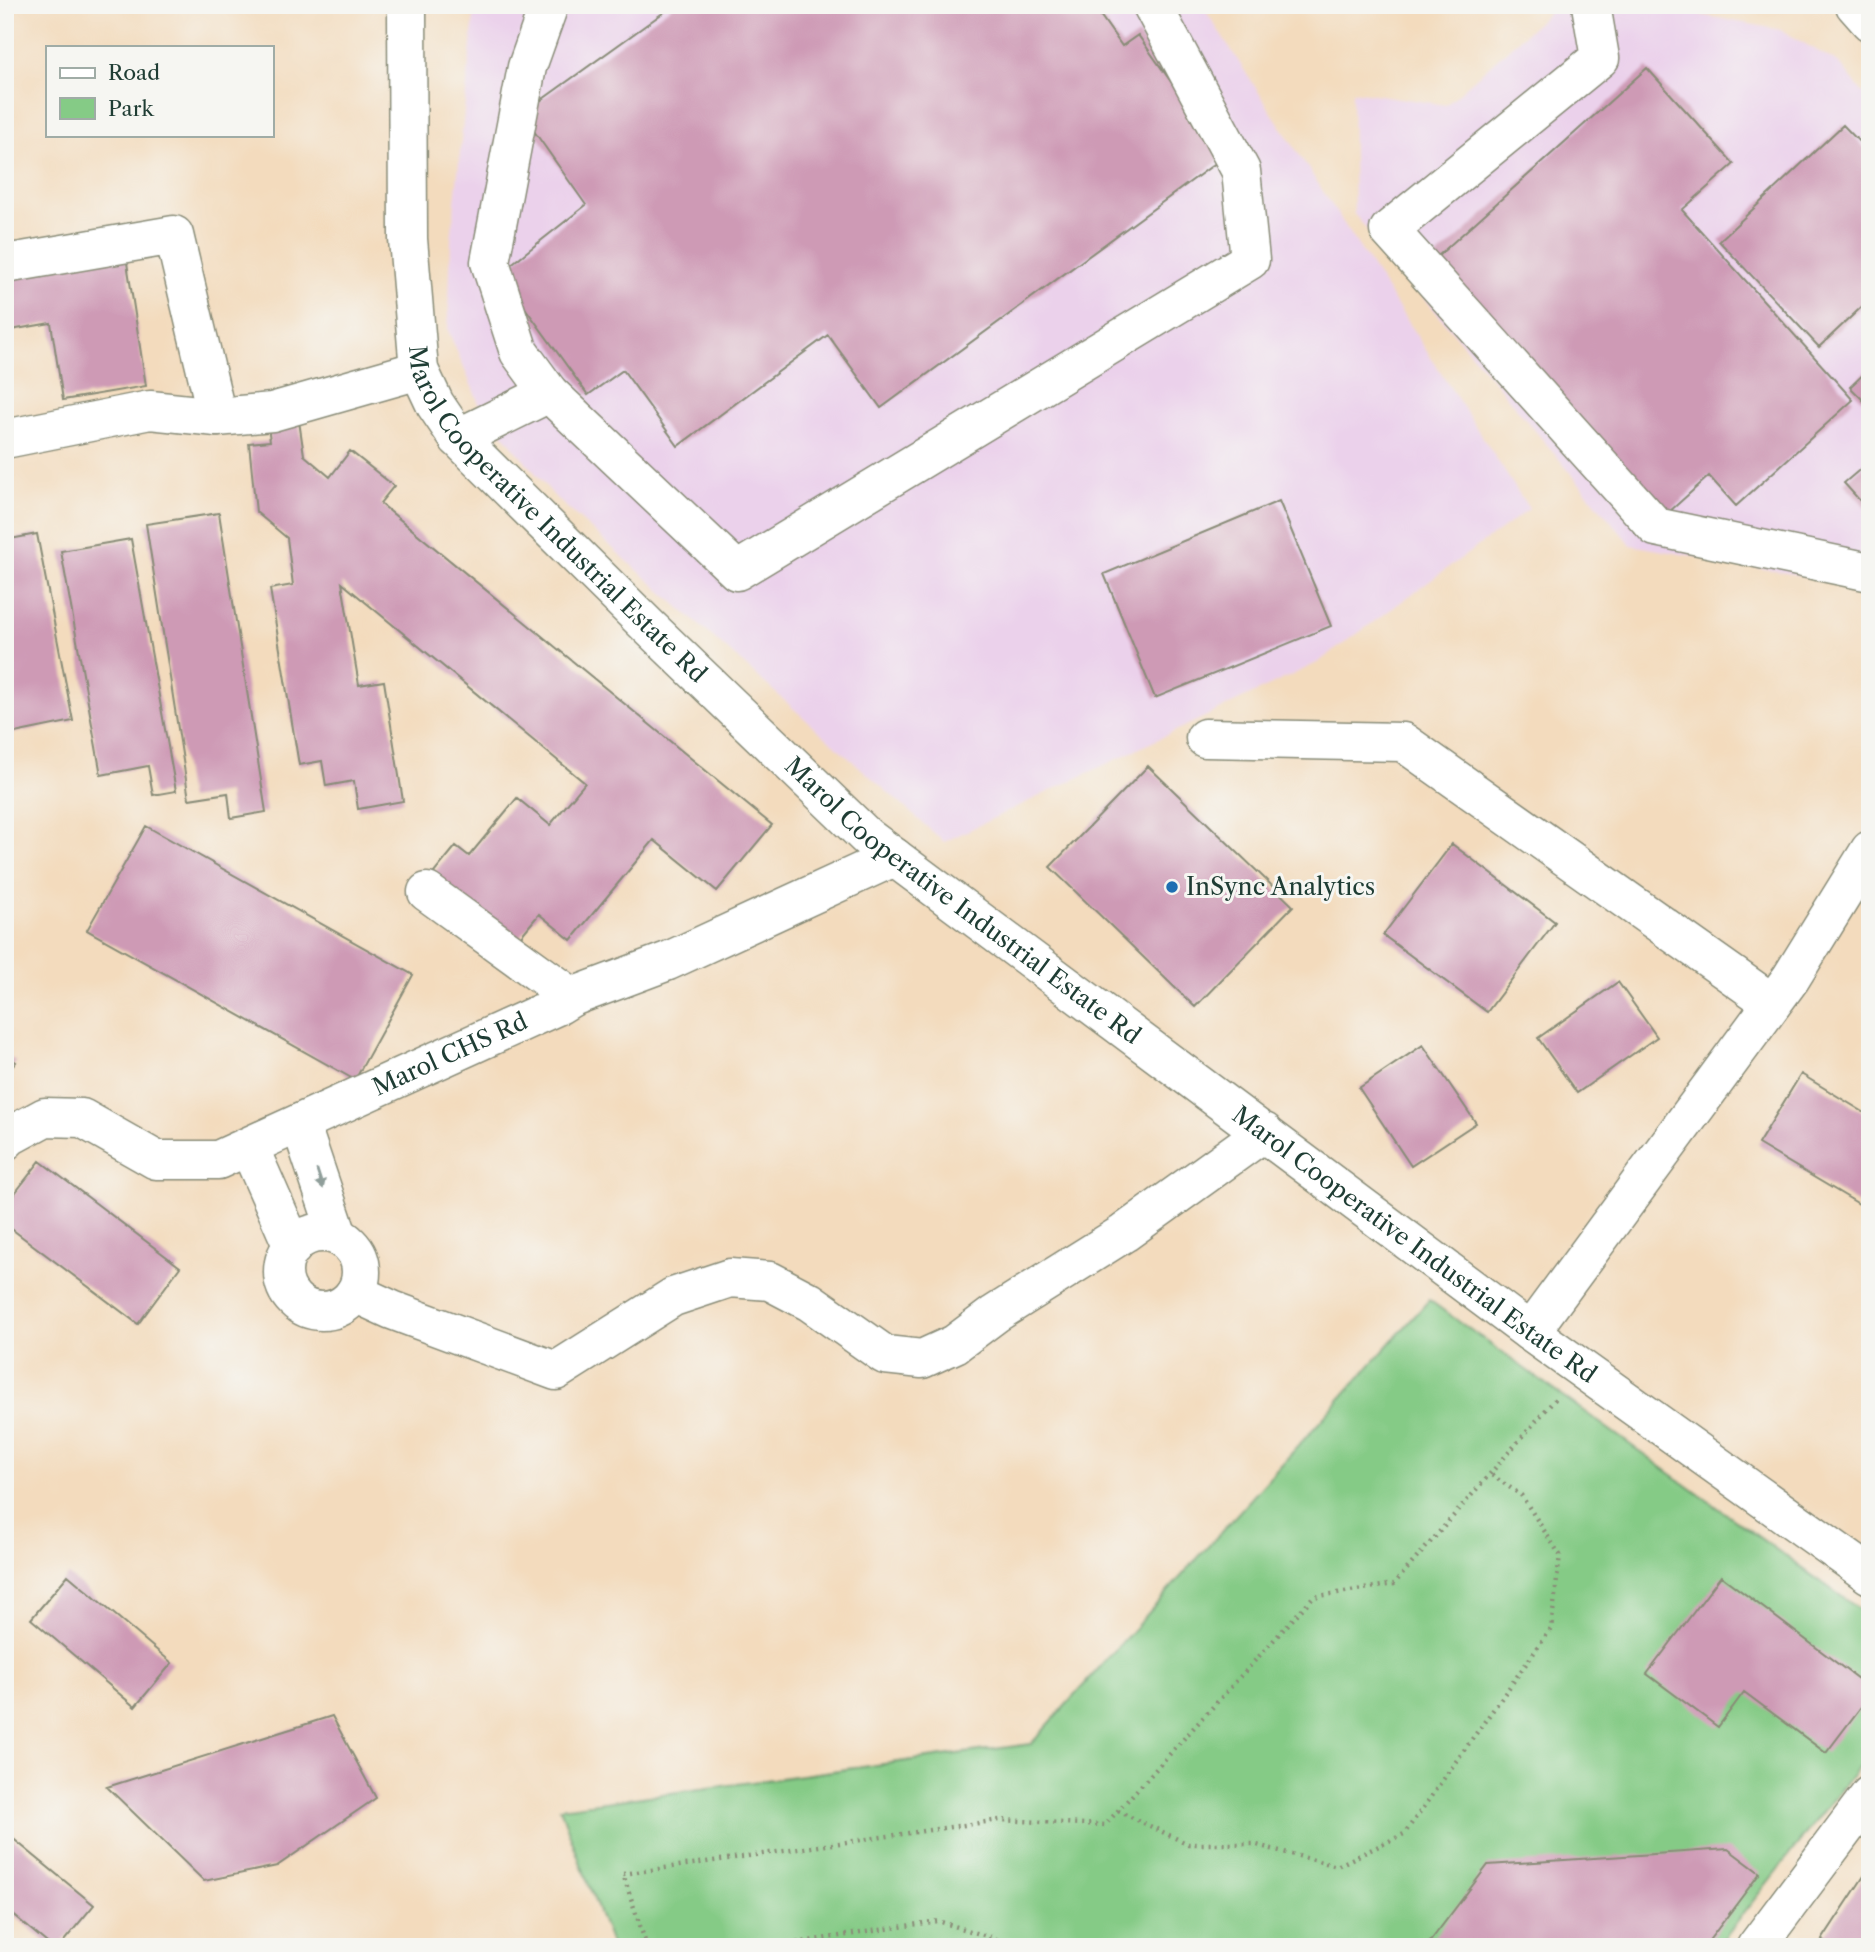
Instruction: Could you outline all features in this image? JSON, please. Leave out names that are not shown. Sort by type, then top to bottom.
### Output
[{"type":"street","name":"Marol Cooperative Industrial Estate Rd","points":[[407,5],[408,239],[419,370],[435,404],[458,438],[867,837],[1530,1332],[1870,1575]]},
{"type":"street","points":[[550,5],[527,67],[490,262],[519,352],[550,393],[737,571],[1250,260],[1241,171],[1152,5]]},
{"type":"street","points":[[1591,5],[1600,58],[1389,230],[1656,527],[1870,572]]},
{"type":"street","points":[[1855,5],[1870,22]]},
{"type":"street","points":[[5,264],[174,235],[217,417]]},
{"type":"street","points":[[5,439],[150,410],[217,417],[272,412],[419,370]]},
{"type":"street","points":[[458,438],[550,393]]},
{"type":"street","points":[[1205,738],[1403,742],[1772,1003]]},
{"type":"street","points":[[1530,1332],[1791,978],[1870,850]]},
{"type":"street","name":"Marol CHS Rd","points":[[5,1141],[46,1117],[82,1118],[156,1160],[218,1160],[572,997],[668,961],[894,857]]},
{"type":"street","points":[[427,892],[572,997]]},
{"type":"street","points":[[300,1123],[338,1236]]},
{"type":"street","points":[[355,1293],[393,1310],[556,1371],[673,1297],[730,1278],[770,1281],[810,1301],[885,1354],[922,1359],[955,1344],[995,1314],[1124,1233],[1264,1132]]},
{"type":"street","points":[[249,1147],[293,1247]]},
{"type":"street","points":[[327,1233],[350,1244],[358,1255],[361,1267],[355,1293],[346,1302],[323,1311],[310,1309],[299,1303],[290,1294],[285,1282],[286,1258],[293,1247],[314,1234],[327,1233]]},
{"type":"street","points":[[1756,1947],[1870,1795]]},
{"type":"path","points":[[647,1947],[623,1874],[1000,1820],[1105,1825],[1313,1597],[1394,1584],[1558,1396]]},
{"type":"path","points":[[1118,1811],[1188,1844],[1253,1844],[1337,1866],[1404,1834],[1551,1629],[1560,1555],[1521,1495],[1490,1474]]},
{"type":"path","points":[[769,1947],[938,1921],[1021,1947]]},
{"type":"shaded area","points":[[475,5],[1202,5],[1529,509],[1317,663],[944,842],[555,497],[480,406],[448,330],[451,241]]},
{"type":"shaded area","points":[[1557,5],[1648,5],[1781,30],[1840,64],[1870,102],[1870,588],[1631,545],[1354,214],[1352,91],[1446,105]]},
{"type":"green space","points":[[1429,1300],[1870,1617],[1870,1752],[1717,1947],[612,1947],[560,1808],[1031,1744]]},
{"type":"building","points":[[674,5],[1093,5],[1122,46],[1138,35],[1224,157],[881,408],[828,335],[678,446],[623,370],[588,395],[500,273],[586,205],[522,114]]},
{"type":"building","points":[[1647,68],[1734,164],[1682,210],[1853,400],[1736,506],[1709,476],[1659,521],[1428,265]]},
{"type":"building","points":[[1843,125],[1870,153],[1870,299],[1819,347],[1719,241]]},
{"type":"building","points":[[126,256],[146,386],[63,400],[51,323],[5,331],[5,275]]},
{"type":"building","points":[[1870,368],[1870,407],[1850,387]]},
{"type":"building","points":[[299,421],[304,455],[330,477],[350,451],[394,486],[380,503],[772,825],[717,891],[654,840],[571,940],[539,914],[512,947],[429,879],[456,846],[469,856],[517,798],[550,825],[585,783],[342,583],[359,685],[384,681],[403,801],[358,809],[354,781],[326,786],[322,761],[299,765],[270,589],[293,585],[287,538],[256,512],[249,443],[270,441],[268,425]]},
{"type":"building","points":[[1870,461],[1870,512],[1844,483]]},
{"type":"building","points":[[1279,501],[1331,626],[1155,698],[1104,574]]},
{"type":"building","points":[[219,513],[266,812],[231,818],[228,793],[189,799],[146,524]]},
{"type":"building","points":[[37,534],[73,721],[5,735],[5,540]]},
{"type":"building","points":[[131,539],[176,791],[153,795],[148,766],[101,775],[61,551]]},
{"type":"building","name":"InSync Analytics","points":[[1148,766],[1293,906],[1195,1007],[1050,867]]},
{"type":"building","points":[[146,826],[413,975],[355,1080],[87,930]]},
{"type":"building","points":[[1452,844],[1555,922],[1487,1012],[1383,935]]},
{"type":"building","points":[[1618,982],[1657,1037],[1577,1093],[1538,1038]]},
{"type":"building","points":[[1423,1045],[1476,1123],[1411,1166],[1359,1088]]},
{"type":"building","points":[[5,1054],[16,1062],[5,1076]]},
{"type":"building","points":[[1801,1074],[1870,1116],[1870,1199],[1864,1207],[1758,1144]]},
{"type":"building","points":[[40,1161],[180,1267],[138,1324],[5,1224],[5,1206]]},
{"type":"building","points":[[68,1575],[172,1663],[135,1707],[31,1619]]},
{"type":"building","points":[[1721,1576],[1870,1688],[1870,1695],[1826,1753],[1744,1692],[1718,1727],[1647,1674]]},
{"type":"building","points":[[332,1716],[376,1798],[277,1866],[204,1881],[107,1787]]},
{"type":"building","points":[[5,1832],[94,1905],[59,1947],[52,1947],[5,1908]]},
{"type":"building","points":[[1728,1849],[1760,1873],[1704,1947],[1426,1947],[1488,1865]]},
{"type":"building","points":[[1870,1867],[1870,1947],[1832,1947],[1822,1940]]},
{"type":"place","name":"InSync Analytics","points":[[1172,887]]}]
